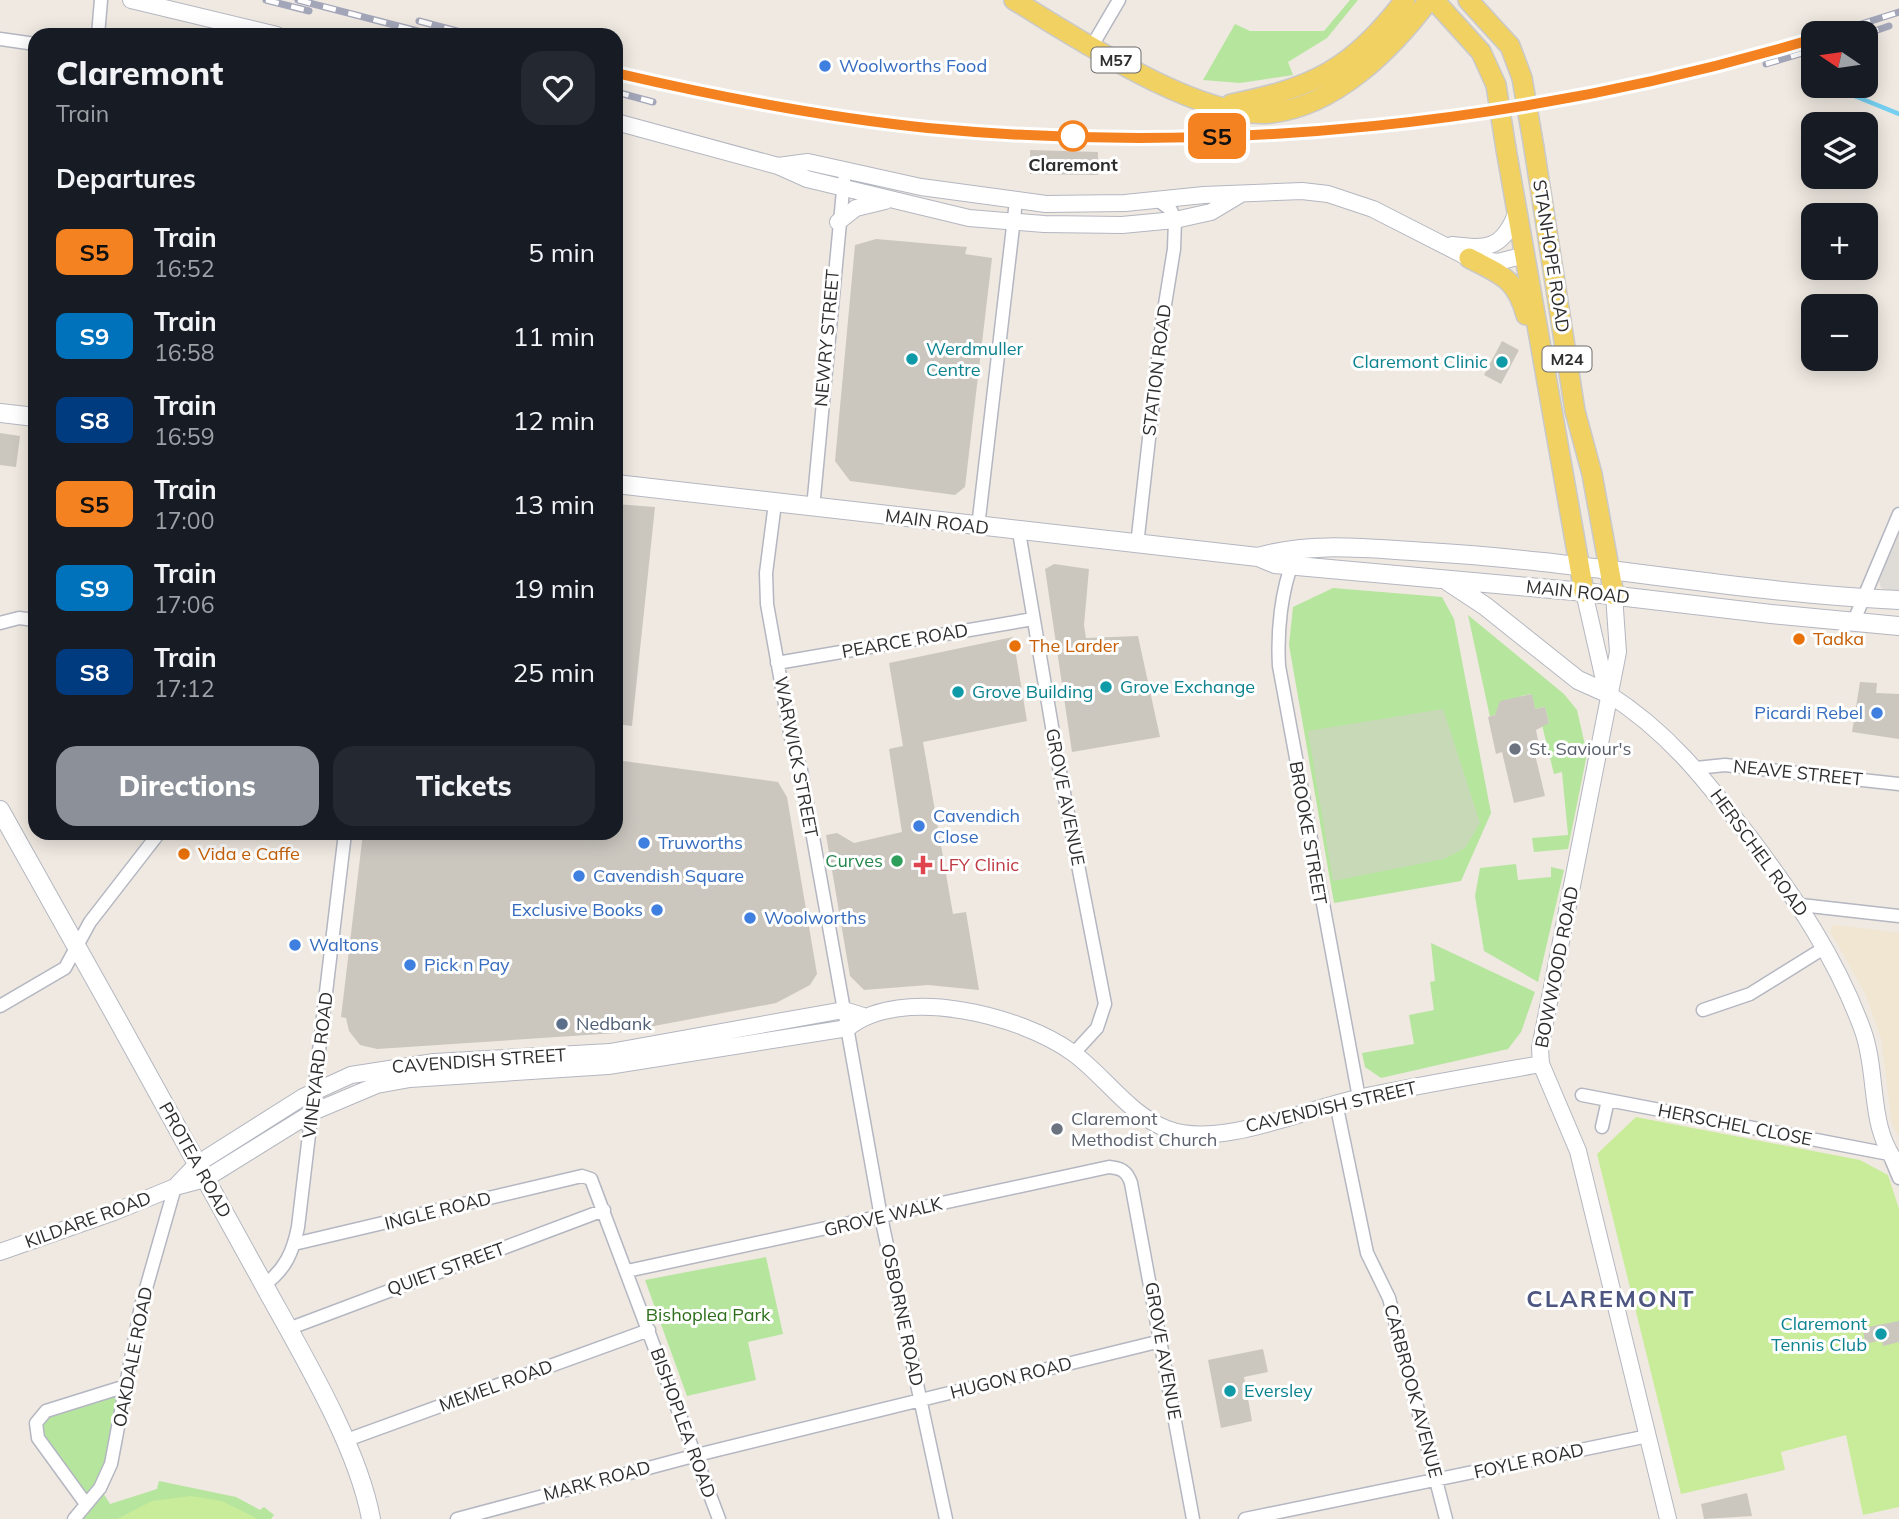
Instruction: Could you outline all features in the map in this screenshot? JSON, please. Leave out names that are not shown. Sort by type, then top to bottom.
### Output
[{"type":"main road","name":"M57","points":[[1014,0],[1159,84],[1223,106],[1269,113],[1303,105],[1351,79],[1395,39],[1429,0]]},
{"type":"main road","points":[[1223,106],[1301,88],[1335,71],[1369,43],[1405,0]]},
{"type":"main road","name":"STANHOPE ROAD","points":[[1434,0],[1477,46],[1489,65],[1496,85],[1516,214],[1547,372],[1579,565]]},
{"type":"main road","name":"STANHOPE ROAD","points":[[1475,4],[1510,46],[1522,78],[1575,411],[1592,474],[1609,569]]},
{"type":"main road","points":[[1525,255],[1535,239],[1527,167],[1534,150]]},
{"type":"main road","points":[[1469,258],[1503,276],[1517,289],[1529,331],[1547,372]]},
{"type":"main road","points":[[0,413],[28,417]]},
{"type":"main road","name":"MAIN ROAD","points":[[623,485],[1258,557],[1275,564],[1294,558],[1362,548],[1579,565],[1899,600]]},
{"type":"main road","name":"MAIN ROAD","points":[[1294,558],[1445,580],[1614,595],[1899,626]]},
{"type":"main road","name":"BOWWOOD ROAD","points":[[1579,565],[1584,592]]},
{"type":"main road","name":"BOWWOOD ROAD","points":[[1609,569],[1614,595]]},
{"type":"main road","points":[[1445,580],[1485,606],[1578,680],[1607,693]]},
{"type":"main road","name":"PROTEA ROAD","points":[[0,810],[288,1329],[344,1441],[364,1490],[371,1519]]},
{"type":"street","points":[[99,28],[102,0]]},
{"type":"street","points":[[131,0],[248,28]]},
{"type":"street","points":[[1092,46],[1119,0]]},
{"type":"street","points":[[0,39],[28,43]]},
{"type":"street","points":[[623,124],[778,166],[807,179],[969,218],[1122,225],[1175,220],[1211,212],[1242,194]]},
{"type":"street","points":[[778,166],[808,162],[920,187],[1016,201],[1080,204],[1159,201],[1272,190],[1328,194],[1373,209],[1469,258],[1498,262],[1525,255]]},
{"type":"street","name":"NEWRY STREET","points":[[813,508],[838,222],[846,170]]},
{"type":"street","points":[[838,222],[856,208],[888,200]]},
{"type":"street","points":[[978,527],[1016,201]]},
{"type":"street","points":[[1159,201],[1171,210],[1175,220]]},
{"type":"street","points":[[1446,244],[1489,247],[1506,234],[1516,214]]},
{"type":"street","name":"STATION ROAD","points":[[1137,545],[1175,220]]},
{"type":"street","name":"WARWICK STREET","points":[[775,503],[766,587],[791,738],[799,758],[848,1028]]},
{"type":"street","points":[[1853,623],[1899,514]]},
{"type":"street","name":"GROVE AVENUE","points":[[1019,531],[1104,1004],[1097,1028],[1074,1053]]},
{"type":"street","name":"BROOKE STREET","points":[[1294,558],[1279,635],[1279,666],[1359,1098]]},
{"type":"street","name":"BOWWOOD ROAD","points":[[1584,592],[1607,693]]},
{"type":"street","name":"BOWWOOD ROAD","points":[[1614,595],[1618,652],[1607,693],[1540,1048],[1541,1064],[1578,1151],[1668,1519]]},
{"type":"street","points":[[0,623],[19,618],[28,619]]},
{"type":"street","name":"PEARCE ROAD","points":[[778,663],[1033,619]]},
{"type":"street","name":"HERSCHEL ROAD","points":[[1607,693],[1645,718],[1696,768],[1801,905],[1847,991],[1864,1034],[1879,1134],[1894,1160]]},
{"type":"street","name":"NEAVE STREET","points":[[1696,768],[1725,765],[1899,784]]},
{"type":"street","points":[[0,1006],[65,968],[114,888],[153,840]]},
{"type":"street","name":"VINEYARD ROAD","points":[[264,1285],[279,1274],[295,1244],[316,1091],[344,840]]},
{"type":"street","points":[[1801,905],[1899,916]]},
{"type":"street","points":[[1703,1010],[1751,994],[1824,948]]},
{"type":"street","name":"CAVENDISH STREET","points":[[201,1172],[316,1091],[351,1074],[384,1067],[610,1052],[844,1010],[863,1016],[922,1009],[990,1014],[1029,1028],[1074,1053],[1143,1116],[1178,1132],[1222,1133],[1359,1098],[1541,1064]]},
{"type":"street","name":"CAVENDISH STREET","points":[[175,1186],[313,1112],[377,1085],[410,1079],[608,1066],[848,1028],[863,1016]]},
{"type":"street","name":"OSBORNE ROAD","points":[[848,1028],[881,1217],[946,1519]]},
{"type":"street","name":"HERSCHEL CLOSE","points":[[1582,1096],[1894,1160]]},
{"type":"street","points":[[1602,1128],[1608,1100]]},
{"type":"street","name":"CARBROOK AVENUE","points":[[1336,1103],[1367,1253],[1389,1298],[1446,1519]]},
{"type":"street","points":[[1894,1160],[1899,1178]]},
{"type":"street","name":"GROVE WALK","points":[[627,1271],[1109,1167],[1123,1170],[1131,1182]]},
{"type":"street","name":"INGLE ROAD","points":[[295,1244],[582,1176]]},
{"type":"street","name":"BISHOPLEA ROAD","points":[[582,1176],[594,1183],[719,1519]]},
{"type":"street","name":"GROVE AVENUE","points":[[1131,1182],[1194,1519]]},
{"type":"street","name":"KILDARE ROAD","points":[[0,1252],[114,1212],[175,1186]]},
{"type":"street","name":"OAKDALE ROAD","points":[[74,1519],[100,1488],[111,1464],[149,1273],[175,1186]]},
{"type":"street","name":"QUIET STREET","points":[[288,1329],[604,1210]]},
{"type":"street","name":"MEMEL ROAD","points":[[344,1441],[649,1331]]},
{"type":"street","name":"HUGON ROAD","points":[[697,1455],[1161,1340]]},
{"type":"street","points":[[86,1504],[38,1438],[36,1423],[46,1411],[126,1385]]},
{"type":"street","name":"FOYLE ROAD","points":[[1245,1519],[1648,1436]]},
{"type":"street","name":"MARK ROAD","points":[[457,1519],[697,1455]]},
{"type":"shaded area","points":[[1899,525],[1899,593],[1881,588],[1878,577]]},
{"type":"shaded area","points":[[1832,926],[1899,933],[1899,1138],[1892,1124],[1881,1038],[1865,993],[1830,931]]},
{"type":"green space","points":[[1350,0],[1358,0],[1327,38],[1288,62],[1293,75],[1240,83],[1203,80],[1235,24],[1250,31],[1324,31]]},
{"type":"green space","points":[[1333,588],[1442,597],[1454,619],[1491,813],[1461,881],[1334,903],[1289,645],[1293,607]]},
{"type":"green space","points":[[1468,615],[1564,694],[1577,710],[1587,754],[1568,849],[1534,852],[1532,838],[1568,835],[1562,772],[1554,774],[1542,725],[1549,723],[1545,707],[1535,709],[1531,694],[1521,696],[1522,702],[1490,717]]},
{"type":"green space","points":[[1443,709],[1480,823],[1465,848],[1444,859],[1333,881],[1308,731]]},
{"type":"green space","points":[[1516,864],[1518,880],[1551,877],[1551,867],[1564,870],[1538,982],[1484,951],[1475,896],[1480,868]]},
{"type":"green space","points":[[1431,943],[1535,992],[1521,1032],[1508,1049],[1381,1078],[1365,1067],[1362,1053],[1414,1044],[1409,1015],[1434,1010],[1430,982],[1435,981]]},
{"type":"green space","points":[[1636,1117],[1860,1160],[1888,1175],[1899,1209],[1899,1507],[1863,1515],[1846,1435],[1781,1452],[1785,1470],[1681,1494],[1597,1154]]},
{"type":"green space","name":"Bishoplea Park","points":[[766,1257],[783,1334],[748,1342],[756,1380],[687,1396],[645,1280]]},
{"type":"green space","points":[[126,1386],[100,1488],[110,1504],[157,1489],[159,1481],[236,1497],[260,1510],[264,1507],[274,1515],[271,1519],[74,1519],[86,1504],[37,1436],[48,1410]]},
{"type":"green space","points":[[191,1496],[222,1501],[258,1519],[117,1519],[152,1501]]},
{"type":"building","points":[[1030,150],[1098,152],[1098,175],[1030,174]]},
{"type":"building","name":"Werdmuller Centre","points":[[876,239],[967,247],[965,254],[992,258],[965,487],[955,495],[850,481],[835,461],[855,245]]},
{"type":"building","name":"Claremont Clinic","points":[[1502,341],[1519,350],[1501,384],[1484,375]]},
{"type":"building","points":[[0,433],[20,436],[16,467],[0,465]]},
{"type":"building","points":[[623,505],[655,507],[632,726],[623,725]]},
{"type":"building","name":"Grove Exchange","points":[[1054,564],[1089,569],[1084,625],[1086,638],[1138,636],[1160,737],[1072,752],[1045,569]]},
{"type":"building","points":[[1013,637],[1027,721],[923,742],[953,914],[966,912],[979,990],[928,985],[864,990],[850,976],[826,835],[837,833],[854,843],[902,832],[889,749],[903,746],[889,663]]},
{"type":"building","name":"Picardi Rebel","points":[[1860,682],[1877,683],[1876,693],[1899,694],[1899,739],[1852,732]]},
{"type":"building","name":"St. Saviour's","points":[[1532,694],[1535,709],[1545,707],[1549,723],[1536,730],[1539,745],[1533,746],[1545,796],[1514,803],[1502,752],[1496,754],[1488,717],[1495,715],[1500,701]]},
{"type":"building","name":"Cavendish Square","points":[[623,761],[778,782],[787,797],[817,974],[810,985],[776,1003],[617,1033],[377,1049],[360,1045],[349,1031],[346,1018],[341,1017],[362,840],[623,840]]},
{"type":"building","name":"Claremont Tennis Club","points":[[1899,1321],[1899,1342],[1883,1346],[1882,1340],[1865,1344],[1863,1328]]},
{"type":"building","name":"Eversley","points":[[1263,1349],[1268,1372],[1244,1377],[1252,1421],[1221,1428],[1208,1360]]},
{"type":"building","points":[[1747,1493],[1752,1516],[1704,1519],[1701,1504]]},
{"type":"waterway","points":[[1860,98],[1899,114]]},
{"type":"railway","points":[[266,0],[309,11]]},
{"type":"railway","points":[[298,0],[406,28]]},
{"type":"railway","points":[[1871,21],[1899,12]]},
{"type":"railway","points":[[419,21],[446,28]]},
{"type":"railway","points":[[1878,30],[1889,26]]},
{"type":"railway","points":[[623,75],[788,109],[939,128],[1065,135],[1191,136],[1317,130],[1442,117],[1567,98],[1691,72],[1801,42]]},
{"type":"railway","points":[[1766,64],[1801,54]]},
{"type":"railway","points":[[623,94],[653,102]]},
{"type":"train","name":"S5","points":[[623,75],[809,113],[927,128],[1075,136],[1200,136],[1315,130],[1440,118],[1541,104],[1681,75],[1801,43]]},
{"type":"place","name":"Woolworths Food","points":[[825,66]]},
{"type":"place","name":"Claremont","points":[[1073,136]]},
{"type":"place","name":"Werdmuller Centre","points":[[912,359]]},
{"type":"place","name":"Claremont Clinic","points":[[1502,362]]},
{"type":"place","name":"Tadka","points":[[1799,639]]},
{"type":"place","name":"The Larder","points":[[1015,646]]},
{"type":"place","name":"Grove Exchange","points":[[1106,687]]},
{"type":"place","name":"Grove Building","points":[[958,692]]},
{"type":"place","name":"Picardi Rebel","points":[[1877,713]]},
{"type":"place","name":"St. Saviour's","points":[[1515,749]]},
{"type":"place","name":"Cavendich Close","points":[[919,826]]},
{"type":"place","name":"Truworths","points":[[644,843]]},
{"type":"place","name":"Vida e Caffe","points":[[184,854]]},
{"type":"place","name":"Curves","points":[[897,861]]},
{"type":"place","name":"LFY Clinic","points":[[923,865]]},
{"type":"place","name":"Cavendish Square","points":[[579,876]]},
{"type":"place","name":"Exclusive Books","points":[[657,910]]},
{"type":"place","name":"Woolworths","points":[[750,918]]},
{"type":"place","name":"Waltons","points":[[295,945]]},
{"type":"place","name":"Pick n Pay","points":[[410,965]]},
{"type":"place","name":"Nedbank","points":[[562,1024]]},
{"type":"place","name":"Claremont Methodist Church","points":[[1057,1129]]},
{"type":"place","name":"Claremont Tennis Club","points":[[1881,1334]]},
{"type":"place","name":"Eversley","points":[[1230,1391]]},
{"type":"district","name":"CLAREMONT","points":[[1611,1299]]}]
